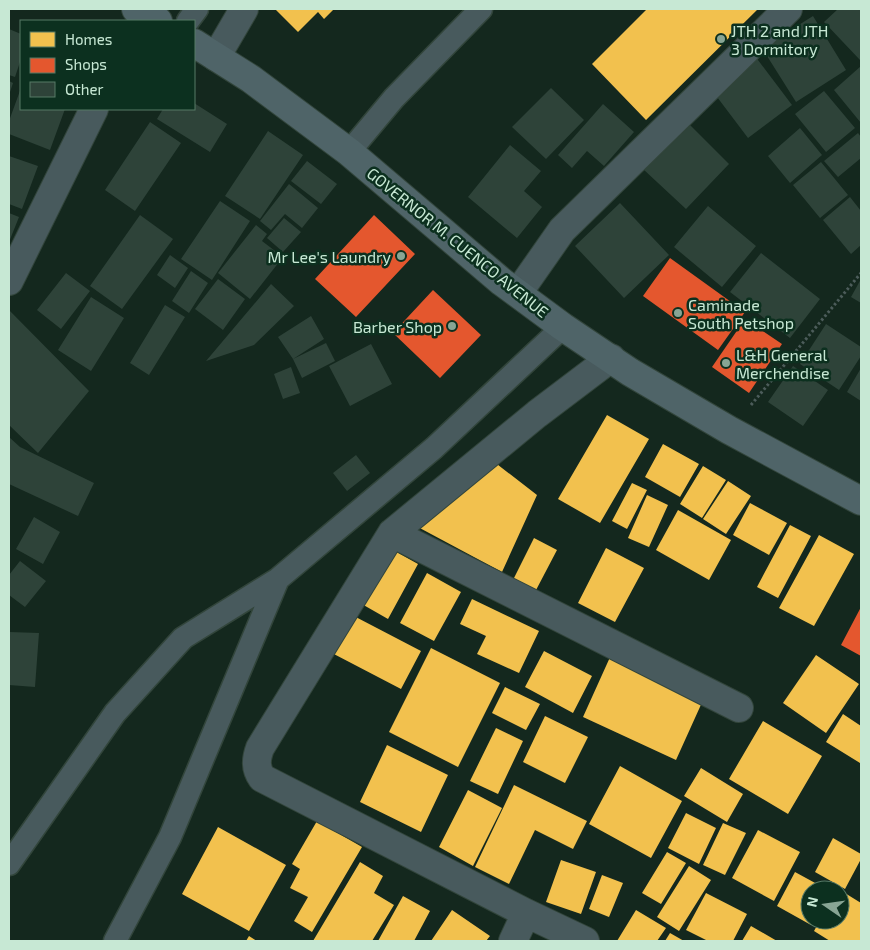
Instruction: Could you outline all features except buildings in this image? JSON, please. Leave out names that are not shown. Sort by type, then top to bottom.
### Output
[{"type":"main road","name":"GOVERNOR M. CUENCO AVENUE","points":[[195,44],[250,78],[349,152],[518,294],[563,327],[630,372],[729,430],[861,501]]},
{"type":"street","points":[[216,57],[244,9]]},
{"type":"street","points":[[518,294],[562,230],[788,9]]},
{"type":"street","points":[[9,281],[94,110]]},
{"type":"street","points":[[585,941],[526,913],[262,778],[259,773],[257,757],[260,748],[392,533],[537,414],[611,358]]},
{"type":"street","points":[[392,533],[739,708]]},
{"type":"street","points":[[513,941],[526,913]]},
{"type":"lane","points":[[189,20],[197,9]]},
{"type":"lane","points":[[349,152],[394,98],[481,9]]},
{"type":"lane","points":[[9,864],[115,713],[183,638],[278,579],[434,448],[563,327]]},
{"type":"lane","points":[[115,941],[170,837],[278,579]]},
{"type":"path","points":[[729,430],[861,273]]},
{"type":"place","name":"JTH 2 and JTH 3 Dormitory","points":[[721,39]]},
{"type":"place","name":"Mr Lee's Laundry","points":[[401,256]]},
{"type":"place","name":"Caminade South Petshop","points":[[678,313]]},
{"type":"place","name":"Barber Shop","points":[[452,326]]},
{"type":"place","name":"L&H General Merchendise","points":[[726,363]]}]
